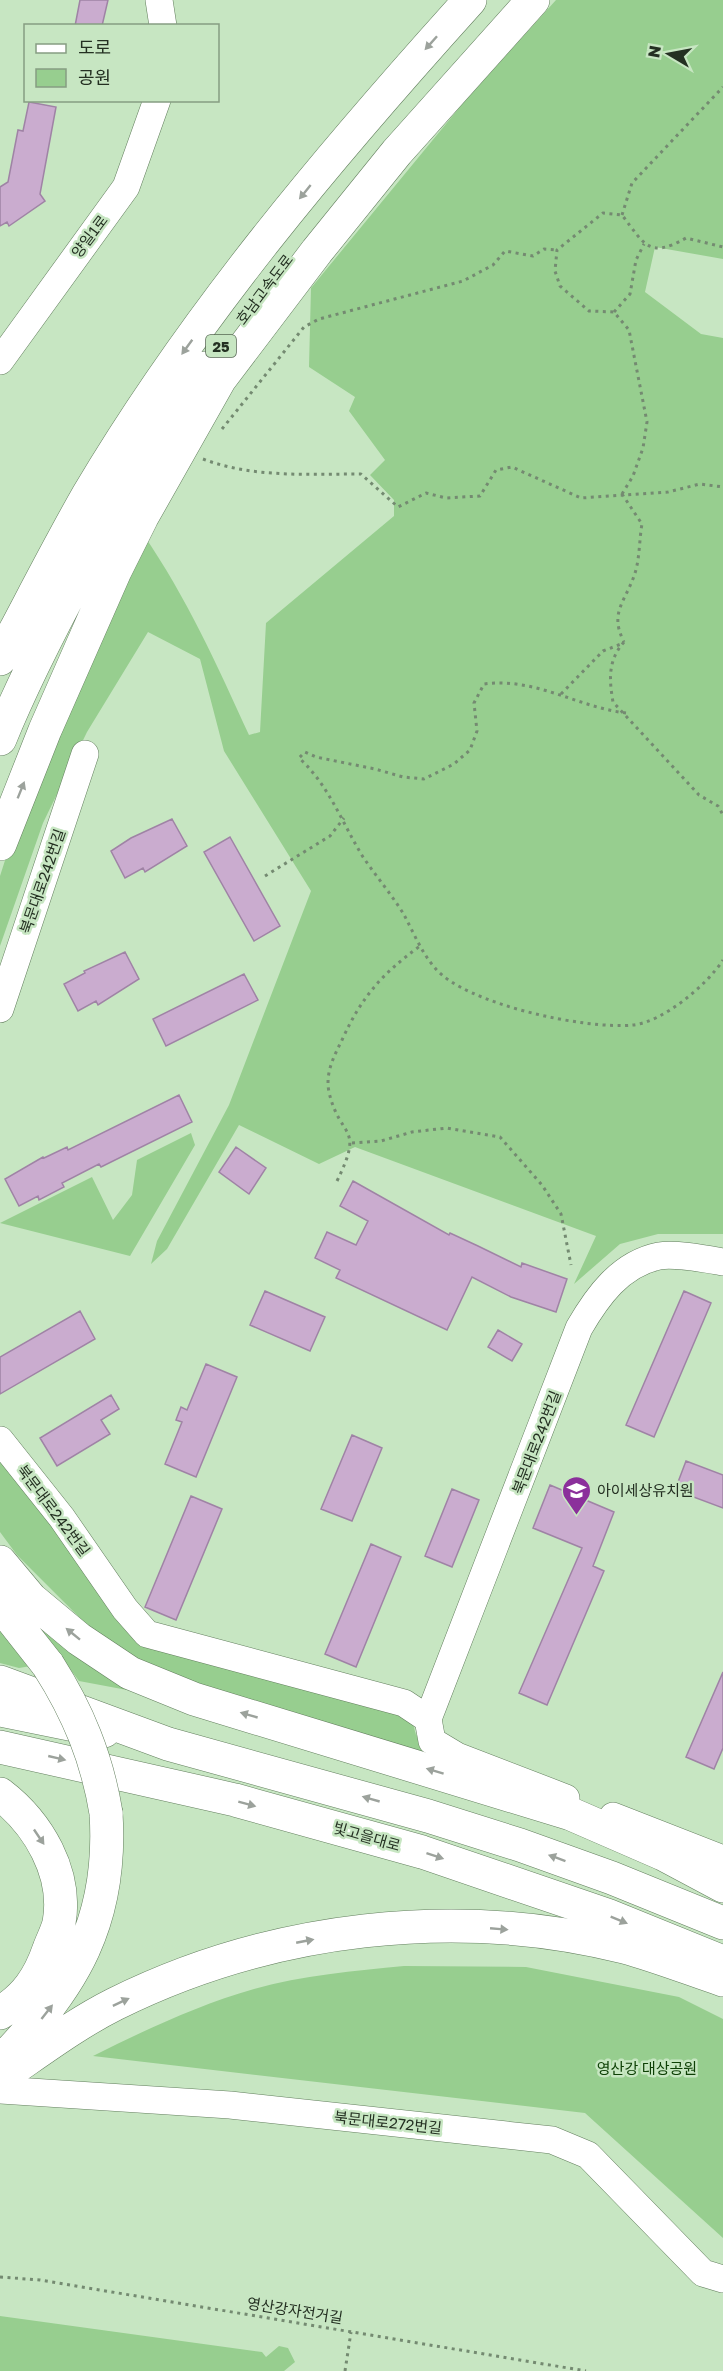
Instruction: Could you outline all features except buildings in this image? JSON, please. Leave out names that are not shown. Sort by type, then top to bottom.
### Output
[{"type":"main road","name":"호남고속도로","points":[[0,659],[88,495],[162,382],[251,260],[382,97],[470,0]]},
{"type":"main road","name":"호남고속도로","points":[[0,739],[51,628],[100,535],[181,401],[259,293],[352,176],[508,0]]},
{"type":"main road","points":[[0,779],[72,622],[110,548],[166,454],[316,251],[397,152],[534,0]]},
{"type":"main road","points":[[0,844],[45,730],[115,571],[142,517],[220,379]]},
{"type":"main road","points":[[0,624],[88,495]]},
{"type":"main road","points":[[0,1562],[31,1599],[79,1639],[130,1673],[195,1699],[571,1814],[663,1854],[723,1886]]},
{"type":"main road","points":[[0,1604],[48,1665],[64,1690],[88,1740],[101,1779],[108,1845],[102,1896],[91,1932],[75,1970],[46,2013],[3,2065]]},
{"type":"main road","points":[[0,1682],[168,1744]]},
{"type":"main road","points":[[0,1710],[168,1744],[469,1829],[612,1878],[723,1923]]},
{"type":"main road","name":"빛고을대로","points":[[0,1747],[235,1800],[423,1852],[587,1907],[723,1962]]},
{"type":"main road","points":[[0,1794],[16,1807],[43,1840],[58,1880],[59,1922],[45,1962],[21,2000],[0,2013]]},
{"type":"main road","points":[[3,2065],[70,2031],[113,2005],[163,1983],[237,1956],[304,1940],[373,1931],[453,1925],[545,1933],[624,1947],[723,1980]]},
{"type":"street","points":[[159,0],[163,24]]},
{"type":"street","name":"양일1로","points":[[0,361],[126,187],[156,102]]},
{"type":"street","name":"북문대로242번길","points":[[0,1010],[86,754]]},
{"type":"street","name":"북문대로242번길","points":[[0,1440],[62,1518],[125,1609],[147,1634],[404,1703],[428,1719],[579,1328],[599,1295],[627,1270],[659,1256],[723,1262]]},
{"type":"street","points":[[428,1719],[432,1742],[457,1756],[723,1859]]},
{"type":"street","name":"북문대로272번길","points":[[0,2090],[230,2105],[552,2140],[588,2155],[703,2273],[723,2279]]},
{"type":"path","points":[[622,215],[632,183],[723,87]]},
{"type":"path","points":[[216,436],[304,327],[319,318],[463,281],[493,265],[505,251],[533,256],[544,249],[557,250],[603,213],[622,215],[644,243],[654,249],[666,249],[686,238],[723,247]]},
{"type":"path","points":[[614,312],[630,294],[636,260],[644,243]]},
{"type":"path","points":[[557,250],[555,271],[560,286],[589,311],[614,312],[630,330],[647,422],[643,448],[633,476],[622,494]]},
{"type":"path","points":[[196,467],[207,451]]},
{"type":"path","points":[[202,458],[220,465],[274,473],[361,474],[398,507],[426,493],[446,498],[480,496],[496,471],[512,467],[581,498],[600,499],[622,494],[668,492],[700,484],[723,488]]},
{"type":"path","points":[[622,494],[642,524],[635,575],[618,615],[618,631],[624,642]]},
{"type":"path","points":[[561,694],[603,651],[624,642]]},
{"type":"path","points":[[624,642],[615,652],[609,682],[613,702],[626,713],[699,795],[718,806],[723,815]]},
{"type":"path","points":[[626,713],[586,706],[561,694],[504,681],[484,684],[474,703],[477,731],[470,750],[454,764],[424,778],[403,777],[375,769],[316,758],[305,752],[299,758],[313,771],[344,818],[363,856],[402,912],[435,968],[455,985],[480,998],[526,1011],[586,1023],[634,1026],[677,1007],[723,960]]},
{"type":"path","points":[[265,876],[330,836],[344,818]]},
{"type":"path","points":[[337,1181],[349,1157],[352,1143],[329,1090],[330,1061],[350,1019],[372,987],[391,967],[421,945]]},
{"type":"path","points":[[352,1143],[381,1141],[412,1132],[447,1128],[500,1137],[542,1185],[561,1214],[571,1265]]},
{"type":"path","name":"영산강자전거길","points":[[0,2277],[40,2280],[586,2371]]},
{"type":"path","points":[[345,2371],[351,2332]]},
{"type":"green space","points":[[556,0],[723,0],[723,259],[655,247],[645,292],[701,334],[723,338],[723,1234],[658,1234],[620,1244],[574,1284],[596,1236],[355,1147],[319,1164],[239,1125],[167,1249],[151,1264],[157,1241],[229,1105],[311,891],[224,751],[200,659],[148,632],[87,732],[43,823],[0,946],[0,876],[18,820],[143,534],[187,607],[249,735],[260,732],[266,623],[394,516],[394,500],[370,475],[385,460],[349,411],[355,397],[309,367],[311,288],[464,102]]},
{"type":"green space","points":[[191,1133],[195,1145],[130,1256],[0,1223],[92,1177],[113,1220],[132,1195],[137,1160]]},
{"type":"green space","points":[[0,1458],[141,1643],[411,1716],[416,1735],[430,1746],[429,1758],[150,1669],[102,1640],[17,1555],[0,1532]]},
{"type":"green space","points":[[28,1612],[118,1676],[127,1690],[79,1681]]},
{"type":"green space","points":[[0,1628],[31,1666],[19,1668],[0,1663]]},
{"type":"green space","name":"영산강 대상공원","points":[[404,1966],[526,1967],[679,1997],[723,2019],[723,2238],[585,2113],[93,2056],[172,2019],[254,1989],[310,1977]]},
{"type":"green space","points":[[0,2316],[262,2352],[266,2357],[279,2346],[288,2348],[295,2362],[284,2371],[0,2371]]},
{"type":"place","name":"아이세상유치원","points":[[576,1516]]}]
